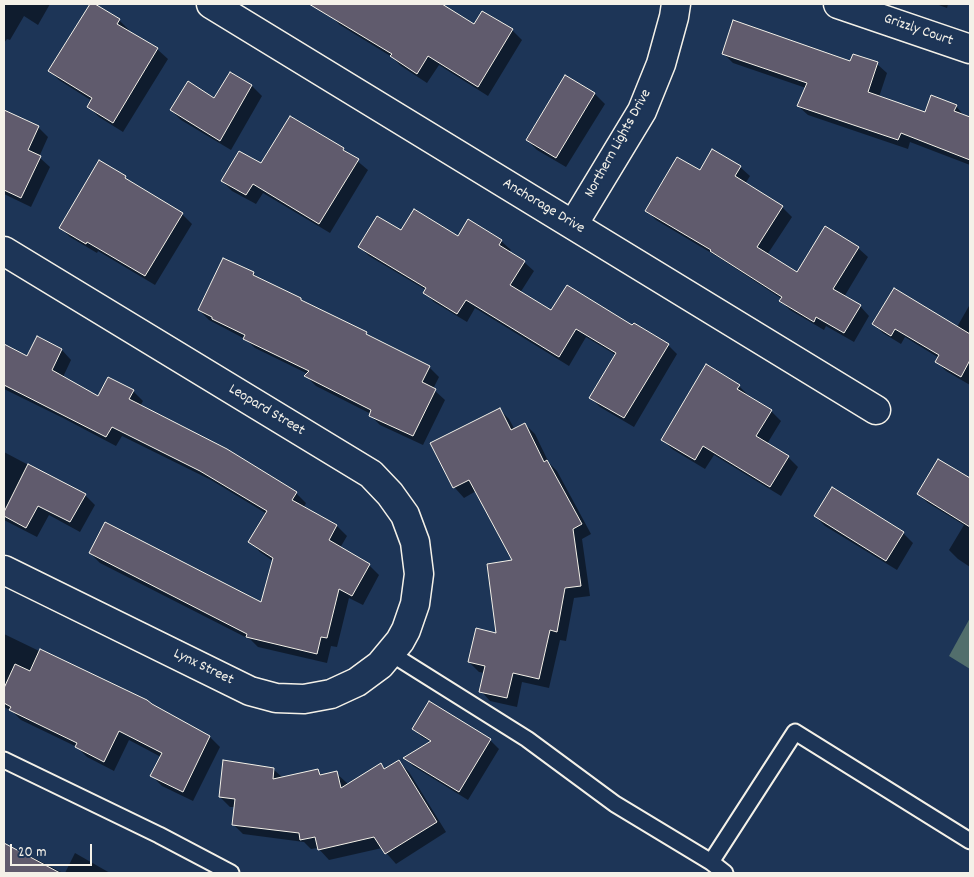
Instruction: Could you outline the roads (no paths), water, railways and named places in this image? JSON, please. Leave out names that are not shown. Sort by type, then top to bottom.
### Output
[{"type":"street","name":"Anchorage Drive","points":[[211,4],[876,410]]},
{"type":"street","name":"Northern Lights Drive","points":[[573,225],[642,111],[661,64],[676,4]]},
{"type":"street","name":"Grizzly Court","points":[[838,4],[970,49]]},
{"type":"street","name":"Leopard Street","points":[[4,251],[370,474],[390,494],[405,515],[415,542],[419,574],[415,604],[406,630],[395,647]]},
{"type":"street","name":"Lynx Street","points":[[4,570],[250,691],[276,698],[304,699],[331,694],[357,682],[380,665],[395,647]]},
{"type":"lane","points":[[395,647],[527,739],[615,804],[711,862],[724,873]]},
{"type":"lane","points":[[711,862],[795,732],[970,841]]},
{"type":"lane","points":[[4,760],[159,835],[231,873]]}]
